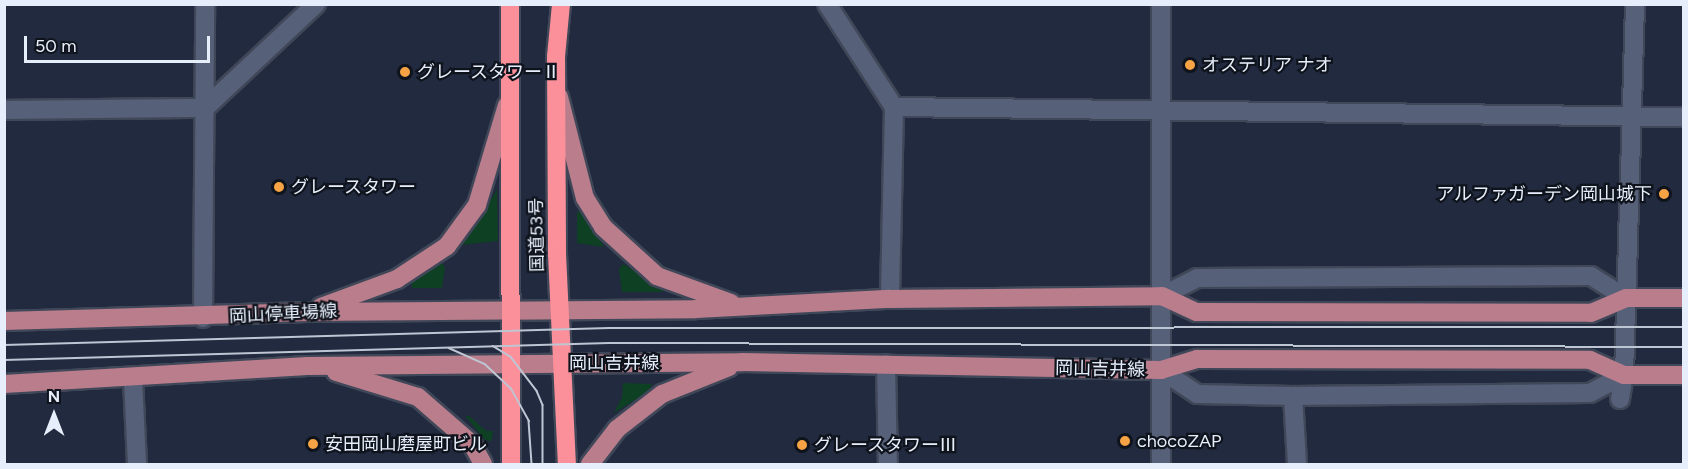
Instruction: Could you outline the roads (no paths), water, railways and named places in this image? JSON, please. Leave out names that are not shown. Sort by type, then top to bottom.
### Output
[{"type":"highway","name":"国道53号","points":[[510,4],[511,465]]},
{"type":"highway","name":"国道53号","points":[[561,4],[557,90],[561,309],[567,465]]},
{"type":"main road","points":[[308,312],[396,279],[447,246],[477,205],[487,182],[511,89]]},
{"type":"main road","points":[[557,90],[585,198],[603,227],[657,276],[737,305]]},
{"type":"main road","points":[[561,309],[890,299],[1162,296],[1197,312],[1591,313],[1626,298],[1683,298]]},
{"type":"main road","name":"岡山停車場線","points":[[4,321],[203,318],[308,312],[561,309]]},
{"type":"main road","name":"岡山吉井線","points":[[511,363],[742,362],[1161,370],[1197,359],[1590,360],[1624,375],[1683,375]]},
{"type":"main road","points":[[590,465],[617,429],[662,394],[742,362]]},
{"type":"main road","points":[[4,384],[134,379],[307,366],[511,363]]},
{"type":"main road","points":[[307,366],[376,382],[418,397],[472,444],[483,465]]},
{"type":"street","points":[[203,318],[205,4]]},
{"type":"street","points":[[4,110],[205,108],[316,4]]},
{"type":"street","points":[[827,4],[894,107],[890,299]]},
{"type":"street","points":[[1161,4],[1161,465]]},
{"type":"street","points":[[1620,399],[1624,375],[1635,4]]},
{"type":"street","points":[[894,107],[1162,113],[1683,117]]},
{"type":"street","points":[[1162,296],[1197,278],[1591,276],[1626,298]]},
{"type":"street","points":[[886,364],[888,465]]},
{"type":"street","points":[[1161,370],[1197,394],[1293,396],[1590,393],[1624,375]]},
{"type":"street","points":[[134,379],[137,465]]},
{"type":"street","points":[[1293,396],[1297,465]]},
{"type":"tram line","points":[[4,345],[609,328],[1684,327]]},
{"type":"tram line","points":[[4,360],[609,343],[1684,347]]},
{"type":"tram line","points":[[493,346],[511,357],[537,391],[543,405],[543,464]]},
{"type":"tram line","points":[[449,348],[485,364],[511,388],[529,421],[532,464]]},
{"type":"place","name":"オステリア ナオ","points":[[1190,65]]},
{"type":"place","name":"グレースタワーⅡ","points":[[405,72]]},
{"type":"place","name":"グレースタワー","points":[[279,187]]},
{"type":"place","name":"アルファガーデン岡山城下","points":[[1664,194]]},
{"type":"place","name":"chocoZAP","points":[[1125,441]]},
{"type":"place","name":"安田岡山磨屋町ビル","points":[[313,444]]},
{"type":"place","name":"グレースタワーⅢ","points":[[802,445]]}]
